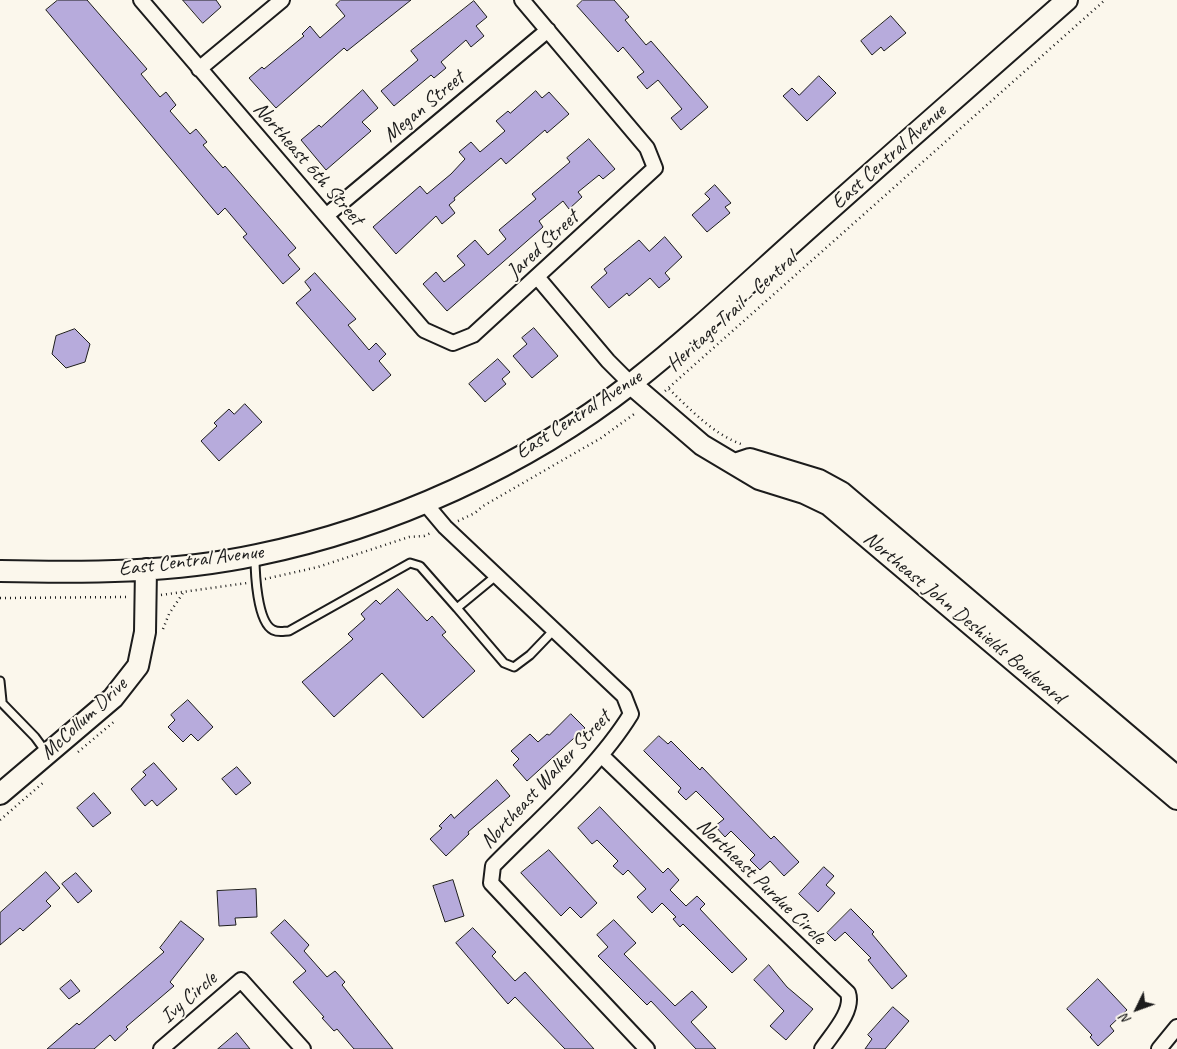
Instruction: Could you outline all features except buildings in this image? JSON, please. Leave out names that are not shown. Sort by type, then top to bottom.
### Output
[{"type":"street","name":"Northeast 6th Street","points":[[141,0],[198,69],[327,215],[424,330],[453,343]]},
{"type":"street","points":[[198,69],[282,0]]},
{"type":"street","points":[[522,0],[548,30]]},
{"type":"street","name":"East Central Avenue","points":[[0,570],[61,572],[146,569],[203,564],[255,556],[372,524],[483,476],[559,433],[631,384],[695,331],[1067,0]]},
{"type":"street","name":"Jared Street","points":[[453,343],[473,335],[538,278],[655,168],[647,148],[548,30]]},
{"type":"street","name":"Megan Street","points":[[327,215],[548,30]]},
{"type":"street","points":[[538,278],[608,361],[631,384]]},
{"type":"street","name":"Northeast John Deshields Boulevard","points":[[631,384],[702,444],[759,479],[804,493],[830,505],[1177,799]]},
{"type":"street","name":"Northeast John Deshields Boulevard","points":[[735,464],[750,458],[819,480],[841,492],[1177,777]]},
{"type":"street","name":"Northeast Walker Street","points":[[424,502],[445,527],[624,696],[631,714],[601,755],[493,866],[491,883],[648,1049]]},
{"type":"street","name":"McCollum Drive","points":[[0,794],[112,698],[138,666],[145,632],[146,569]]},
{"type":"street","name":"Northeast Purdue Circle","points":[[601,755],[848,993],[850,1001],[847,1011],[822,1049]]},
{"type":"street","name":"Ivy Circle","points":[[161,1049],[241,980],[302,1049]]},
{"type":"street","points":[[1159,1049],[1177,1027]]},
{"type":"lane","points":[[255,556],[256,581],[264,621],[272,630],[280,632],[289,631],[410,563],[420,566],[504,663],[514,668],[530,655],[554,630]]},
{"type":"lane","points":[[457,608],[497,575]]},
{"type":"lane","points":[[0,681],[1,701],[48,754]]},
{"type":"path","name":"Heritage Trail - Central","points":[[0,598],[100,599],[146,596],[182,593],[256,581],[318,567],[409,537],[424,536],[475,513],[483,506],[601,438],[676,382],[1105,0]]}]
